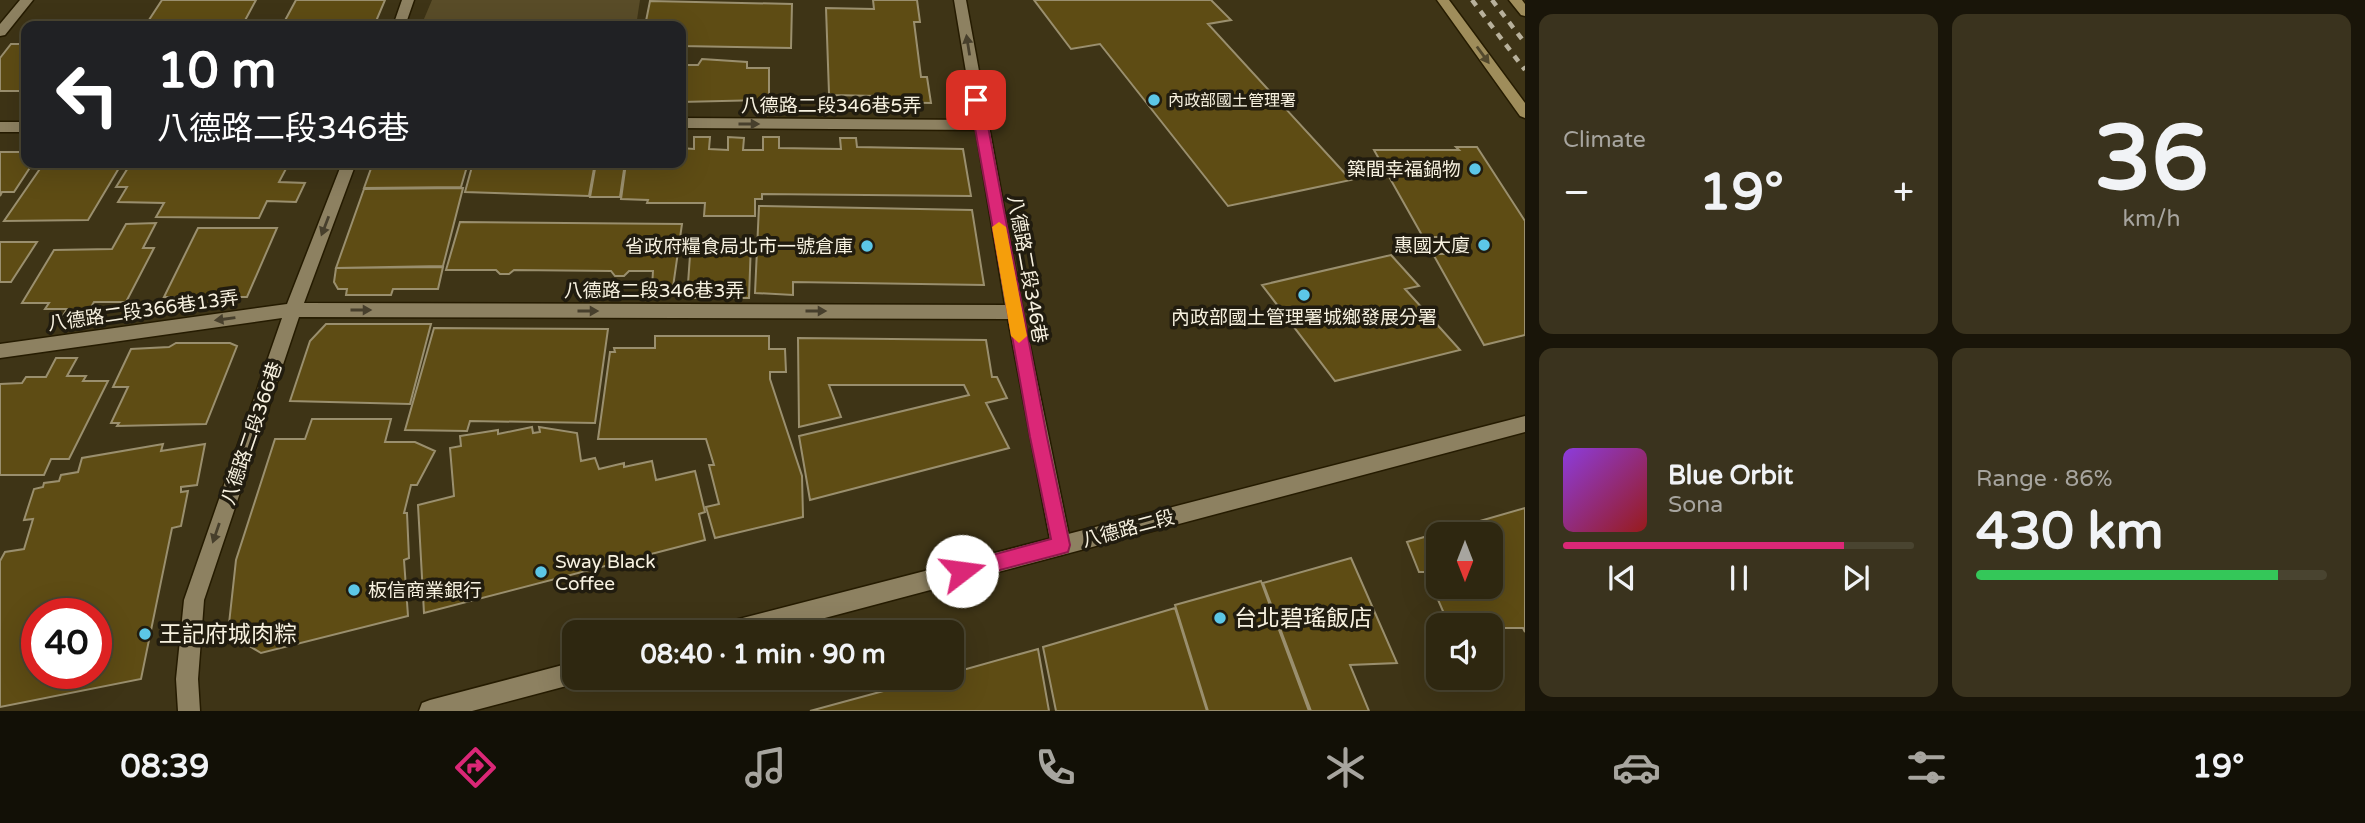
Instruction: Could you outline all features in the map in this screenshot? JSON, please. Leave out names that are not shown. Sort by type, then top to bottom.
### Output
[{"type":"main road","points":[[1443,0],[1525,113]]},
{"type":"main road","points":[[1515,0],[1525,12]]},
{"type":"street","points":[[0,32],[27,0]]},
{"type":"street","points":[[401,21],[408,0]]},
{"type":"street","name":"八德路二段346巷","points":[[960,0],[1014,312],[1061,545]]},
{"type":"street","name":"八德路二段346巷5弄","points":[[686,123],[981,125]]},
{"type":"street","points":[[0,127],[21,127]]},
{"type":"street","name":"八德路二段366巷","points":[[189,711],[187,679],[194,600],[293,310],[347,168]]},
{"type":"street","name":"八德路二段346巷3弄","points":[[293,310],[1014,312]]},
{"type":"street","name":"八德路二段366巷13弄","points":[[0,351],[293,310]]},
{"type":"street","name":"八德路二段","points":[[777,620],[1525,424]]},
{"type":"street","points":[[429,711],[562,676]]},
{"type":"shaded area","points":[[432,0],[640,0],[637,21],[423,21]]},
{"type":"building","points":[[162,0],[256,0],[245,21],[148,21]]},
{"type":"building","points":[[296,0],[385,0],[376,21],[285,21]]},
{"type":"building","points":[[873,0],[917,0],[920,22],[914,22],[921,77],[927,77],[931,103],[879,102],[878,96],[829,93],[826,8],[874,9]]},
{"type":"building","points":[[1034,0],[1211,0],[1231,20],[1208,24],[1351,180],[1228,206],[1100,44],[1071,49]]},
{"type":"building","points":[[650,1],[792,4],[791,48],[686,46],[686,21],[646,21]]},
{"type":"building","points":[[11,44],[21,44],[21,91],[0,91],[0,58]]},
{"type":"building","points":[[702,59],[747,62],[747,68],[769,68],[769,100],[686,102],[686,65],[698,65]]},
{"type":"building","points":[[694,137],[710,137],[709,149],[728,150],[728,137],[744,138],[743,150],[763,150],[763,137],[779,137],[779,148],[841,149],[840,138],[856,138],[857,147],[963,149],[971,196],[762,194],[762,199],[755,199],[755,216],[704,216],[705,203],[647,203],[648,200],[621,199],[625,168],[686,168],[686,148],[694,149]]},
{"type":"building","name":"惠國大廈","points":[[1456,147],[1477,147],[1525,221],[1525,335],[1484,345],[1433,254],[1447,254],[1438,237],[1423,237],[1374,150],[1459,150]]},
{"type":"building","points":[[0,152],[21,152],[21,168],[30,168],[14,192],[2,192],[0,196]]},
{"type":"building","points":[[41,168],[119,168],[88,220],[4,221]]},
{"type":"building","points":[[128,168],[286,168],[279,182],[305,183],[296,202],[267,201],[259,218],[156,217],[164,203],[118,202],[127,187],[116,187]]},
{"type":"building","points":[[371,168],[467,168],[461,187],[364,188]]},
{"type":"building","points":[[472,168],[594,168],[589,196],[465,192]]},
{"type":"building","points":[[595,168],[624,168],[620,197],[590,197]]},
{"type":"building","points":[[463,188],[443,266],[336,268],[364,189]]},
{"type":"building","name":"省政府糧食局北市一號倉庫","points":[[759,206],[972,210],[984,285],[793,282],[793,295],[755,293]]},
{"type":"building","points":[[460,222],[682,224],[673,287],[652,287],[653,271],[629,271],[624,276],[615,276],[611,271],[514,270],[509,274],[500,274],[496,270],[446,270]]},
{"type":"building","points":[[156,223],[143,248],[154,248],[126,302],[94,302],[86,316],[62,317],[67,309],[45,309],[49,303],[22,303],[54,250],[112,249],[126,224]]},
{"type":"building","points":[[198,228],[277,228],[247,297],[164,297]]},
{"type":"building","points":[[691,241],[751,242],[749,298],[687,298]]},
{"type":"building","points":[[0,242],[37,242],[11,282],[0,282]]},
{"type":"building","points":[[1391,255],[1419,286],[1405,289],[1460,350],[1335,381],[1262,285]]},
{"type":"building","points":[[443,267],[438,289],[393,289],[391,295],[346,295],[347,289],[338,289],[334,282],[336,268]]},
{"type":"building","points":[[326,324],[431,324],[410,404],[290,401],[310,341]]},
{"type":"building","points":[[434,328],[608,329],[595,423],[470,421],[467,431],[405,430]]},
{"type":"building","points":[[655,336],[769,336],[769,349],[785,349],[786,372],[770,372],[770,379],[802,476],[803,517],[715,538],[706,507],[719,504],[709,465],[714,465],[706,439],[598,439],[610,352],[615,352],[614,348],[655,348]]},
{"type":"building","points":[[798,338],[986,340],[992,377],[997,377],[1007,398],[986,403],[1009,448],[810,500],[799,436],[969,395],[964,385],[829,385],[841,417],[799,427]]},
{"type":"building","points":[[176,343],[230,343],[237,346],[206,424],[117,426],[119,423],[111,423],[128,387],[113,387],[131,349],[169,347]]},
{"type":"building","points":[[56,358],[77,358],[67,376],[86,376],[83,381],[108,381],[69,459],[51,459],[44,475],[0,475],[0,384],[22,383],[26,377],[46,377]]},
{"type":"building","points":[[312,419],[391,419],[385,442],[415,442],[435,451],[417,485],[411,485],[404,513],[407,513],[409,558],[404,560],[408,616],[261,653],[228,633],[236,560],[275,439],[305,439]]},
{"type":"building","points":[[532,427],[533,433],[540,432],[539,427],[577,433],[581,461],[595,458],[599,469],[624,463],[624,467],[652,461],[656,480],[695,471],[705,512],[699,514],[705,540],[424,613],[418,505],[454,496],[450,448],[461,446],[460,436],[498,430],[498,434]]},
{"type":"building","points":[[163,444],[161,451],[205,444],[197,485],[181,487],[181,492],[188,491],[181,526],[172,528],[141,679],[112,685],[112,598],[21,598],[21,689],[91,689],[0,707],[0,561],[5,552],[24,549],[33,519],[24,520],[34,489],[43,487],[44,483],[59,481],[61,475],[78,472],[82,458]]},
{"type":"building","points":[[1525,508],[1525,632],[1523,628],[1503,628],[1503,613],[1444,613],[1438,599],[1503,599],[1503,522],[1476,522]]},
{"type":"building","points":[[1426,537],[1426,572],[1419,572],[1407,542]]},
{"type":"building","points":[[1351,558],[1397,663],[1350,665],[1369,711],[1311,711],[1263,583]]},
{"type":"building","points":[[1261,581],[1309,711],[1208,711],[1175,605]]},
{"type":"building","points":[[1175,608],[1207,711],[1056,711],[1043,647]]},
{"type":"building","points":[[1038,649],[1049,711],[810,711],[887,690],[964,690],[964,670]]},
{"type":"railway","points":[[1472,0],[1525,70]]},
{"type":"railway","points":[[1492,0],[1525,43]]},
{"type":"slow traffic","points":[[999,227],[1019,336]]},
{"type":"place","name":"內政部國土管理署","points":[[1154,100]]},
{"type":"place","name":"築間幸福鍋物","points":[[1475,169]]},
{"type":"place","name":"惠國大廈","points":[[1484,245]]},
{"type":"place","name":"省政府糧食局北市一號倉庫","points":[[867,246]]},
{"type":"place","name":"內政部國土管理署城鄉發展分署","points":[[1304,295]]},
{"type":"place","name":"Sway Black Coffee","points":[[541,572]]},
{"type":"place","name":"板信商業銀行","points":[[354,590]]},
{"type":"place","name":"台北碧瑤飯店","points":[[1220,618]]},
{"type":"place","name":"王記府城肉粽","points":[[145,634]]},
{"type":"route","points":[[962,571],[1061,545],[1014,312],[976,100]]}]
